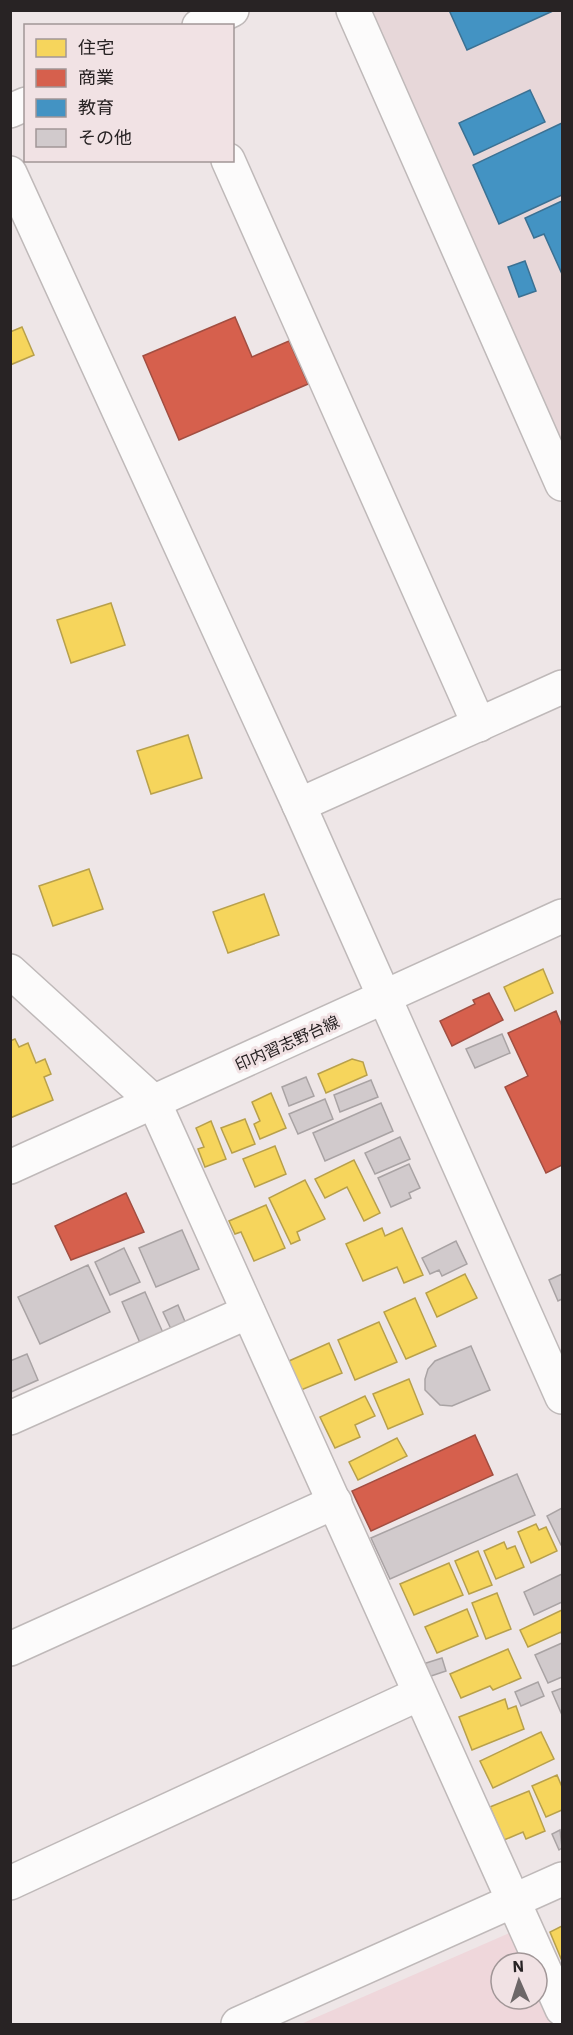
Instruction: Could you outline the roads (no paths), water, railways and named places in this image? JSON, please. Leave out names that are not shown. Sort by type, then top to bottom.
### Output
[{"type":"street","points":[[203,24],[232,10]]},
{"type":"street","points":[[352,10],[562,484]]},
{"type":"street","points":[[10,111],[24,105]]},
{"type":"street","points":[[229,162],[479,725]]},
{"type":"street","points":[[10,173],[299,805],[562,1397]]},
{"type":"street","points":[[299,805],[562,687]]},
{"type":"street","name":"印内習志野台線","points":[[10,1167],[562,916]]},
{"type":"street","points":[[10,972],[154,1102],[562,2009]]},
{"type":"street","points":[[10,1418],[248,1312]]},
{"type":"street","points":[[10,1649],[335,1502]]},
{"type":"street","points":[[10,1883],[419,1694]]},
{"type":"street","points":[[238,2025],[562,1879]]}]
